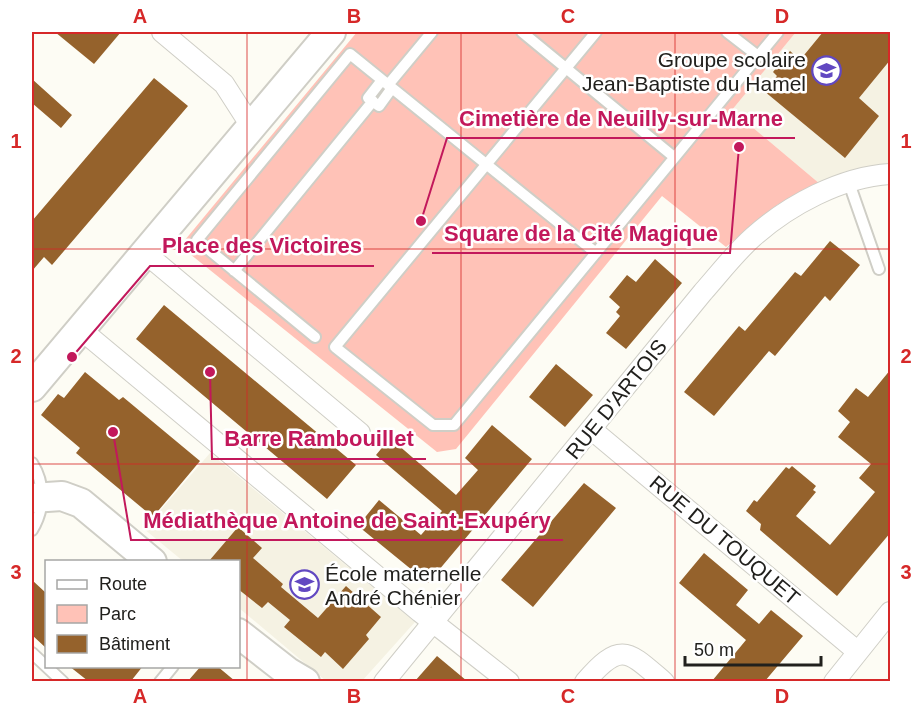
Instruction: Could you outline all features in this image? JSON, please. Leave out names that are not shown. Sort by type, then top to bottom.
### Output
[{"type":"street","points":[[162,32],[224,84],[251,126]]},
{"type":"street","points":[[32,387],[331,32]]},
{"type":"street","name":"RUE D'ARTOIS","points":[[384,681],[703,292],[753,237],[811,197],[849,183],[891,174]]},
{"type":"street","points":[[145,253],[360,433]]},
{"type":"street","points":[[80,328],[433,622],[509,681]]},
{"type":"street","name":"RUE DU TOUQUET","points":[[591,429],[858,652]]},
{"type":"street","points":[[37,498],[62,496],[81,503],[151,560]]},
{"type":"street","points":[[834,681],[891,612]]},
{"type":"street","points":[[240,635],[288,672],[305,681]]},
{"type":"street","points":[[585,681],[613,656],[624,653],[635,656],[664,681]]},
{"type":"lane","points":[[234,271],[373,101],[368,98],[388,85],[432,32]]},
{"type":"lane","points":[[522,32],[674,157]]},
{"type":"lane","points":[[596,32],[335,347],[433,425],[454,425],[778,32]]},
{"type":"lane","points":[[727,32],[758,56]]},
{"type":"lane","points":[[315,337],[197,240],[350,54],[596,253]]},
{"type":"lane","points":[[849,183],[879,269]]},
{"type":"lane","points":[[32,463],[40,481],[37,498],[40,512],[32,530]]},
{"type":"lane","points":[[32,653],[45,665]]},
{"type":"lane","points":[[49,668],[63,681]]},
{"type":"shaded area","name":"Groupe scolaire Jean-Baptiste du Hamel","points":[[796,32],[890,32],[890,166],[820,184],[732,110]]},
{"type":"shaded area","name":"École maternelle André Chénier","points":[[210,453],[415,622],[362,681],[326,681],[240,609],[240,560],[182,560],[144,529]]},
{"type":"green space","points":[[357,32],[796,32],[732,110],[820,184],[777,205],[726,247],[662,196],[456,449],[437,452],[180,246]]},
{"type":"building","points":[[55,32],[121,32],[94,64]]},
{"type":"building","points":[[823,32],[891,32],[891,59],[859,98],[879,116],[845,158],[764,91],[777,76],[773,72],[790,51],[800,60]]},
{"type":"building","points":[[154,78],[188,106],[52,265],[44,257],[32,271],[32,221]]},
{"type":"building","points":[[32,79],[72,115],[61,128],[32,103]]},
{"type":"building","points":[[830,241],[860,265],[830,301],[825,296],[775,356],[769,351],[714,416],[684,392],[739,326],[745,331],[795,272],[801,276]]},
{"type":"building","points":[[655,259],[682,283],[626,349],[606,333],[620,316],[616,312],[620,307],[609,297],[627,275],[636,282]]},
{"type":"building","points":[[164,305],[356,465],[327,499],[136,339]]},
{"type":"building","points":[[556,364],[593,395],[565,427],[529,397]]},
{"type":"building","points":[[891,369],[891,532],[837,596],[760,530],[761,524],[746,511],[754,500],[757,502],[786,467],[789,469],[792,466],[816,486],[813,490],[816,492],[796,516],[830,545],[875,492],[859,478],[871,464],[838,437],[850,422],[838,411],[856,388],[868,397]]},
{"type":"building","points":[[85,372],[119,400],[123,397],[200,461],[153,517],[76,453],[80,448],[41,415],[58,394],[64,398]]},
{"type":"building","points":[[492,425],[532,459],[428,583],[358,526],[379,500],[421,535],[442,511],[376,455],[390,438],[456,495],[478,470],[465,458]]},
{"type":"building","points":[[584,483],[616,508],[533,607],[501,580]]},
{"type":"building","points":[[238,527],[262,548],[253,558],[283,584],[281,587],[318,618],[346,586],[381,617],[366,635],[369,639],[343,669],[325,652],[321,657],[284,627],[290,620],[268,602],[262,608],[240,591],[240,560],[210,560]]},
{"type":"building","points":[[704,553],[748,590],[736,605],[759,624],[771,610],[803,636],[765,681],[712,681],[746,640],[679,583]]},
{"type":"building","points":[[32,580],[45,592],[45,647],[32,635]]},
{"type":"building","points":[[437,656],[467,681],[415,681]]},
{"type":"building","points":[[72,668],[141,668],[131,681],[88,681]]},
{"type":"building","points":[[199,668],[219,668],[235,681],[188,681]]},
{"type":"place","name":"Groupe scolaire Jean-Baptiste du Hamel","points":[[827,71]]},
{"type":"place","name":"Square de la Cité Magique","points":[[739,147]]},
{"type":"place","name":"Cimetière de Neuilly-sur-Marne","points":[[421,221]]},
{"type":"place","name":"Place des Victoires","points":[[72,357]]},
{"type":"place","name":"Barre Rambouillet","points":[[210,372]]},
{"type":"place","name":"Médiathèque Antoine de Saint-Exupéry","points":[[113,432]]},
{"type":"place","name":"École maternelle André Chénier","points":[[304,585]]}]
